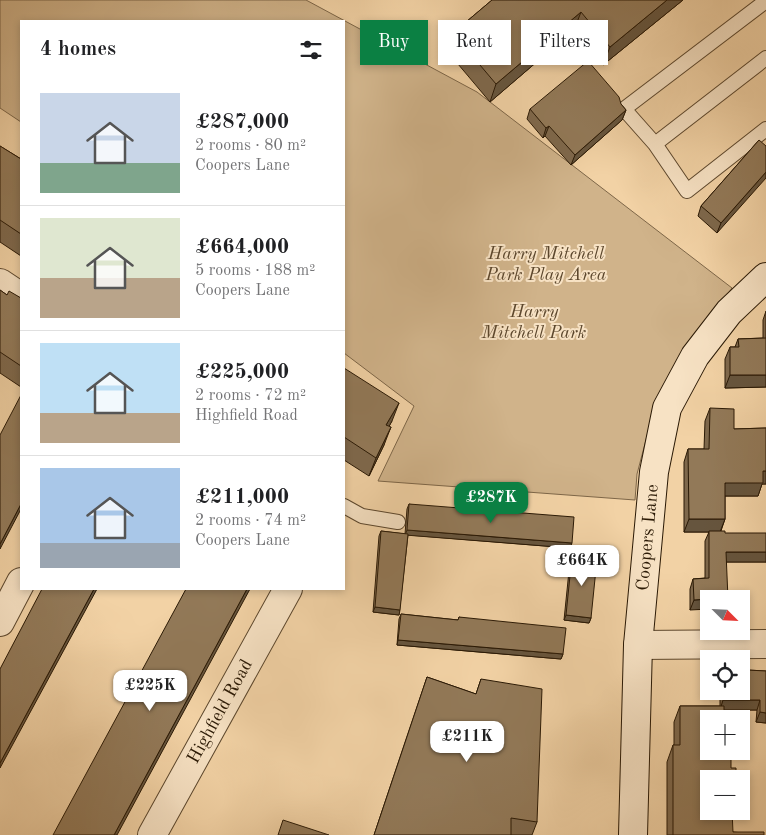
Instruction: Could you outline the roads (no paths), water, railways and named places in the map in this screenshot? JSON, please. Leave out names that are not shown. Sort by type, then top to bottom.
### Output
[{"type":"street","name":"Coopers Lane","points":[[633,835],[638,645],[654,472],[667,408],[695,356],[729,312],[766,277]]},
{"type":"street","points":[[0,283],[20,296]]},
{"type":"street","points":[[0,622],[20,584]]},
{"type":"street","name":"Highfield Road","points":[[152,835],[287,590]]},
{"type":"street","points":[[638,645],[766,644]]},
{"type":"lane","points":[[766,1],[624,109],[655,144],[687,191],[766,129]]},
{"type":"lane","points":[[655,144],[766,58]]},
{"type":"lane","points":[[345,507],[362,516],[398,522]]},
{"type":"park label","name":"Harry Mitchell Park Play Area","points":[[546,264]]},
{"type":"park label","name":"Harry Mitchell Park","points":[[534,322]]}]
